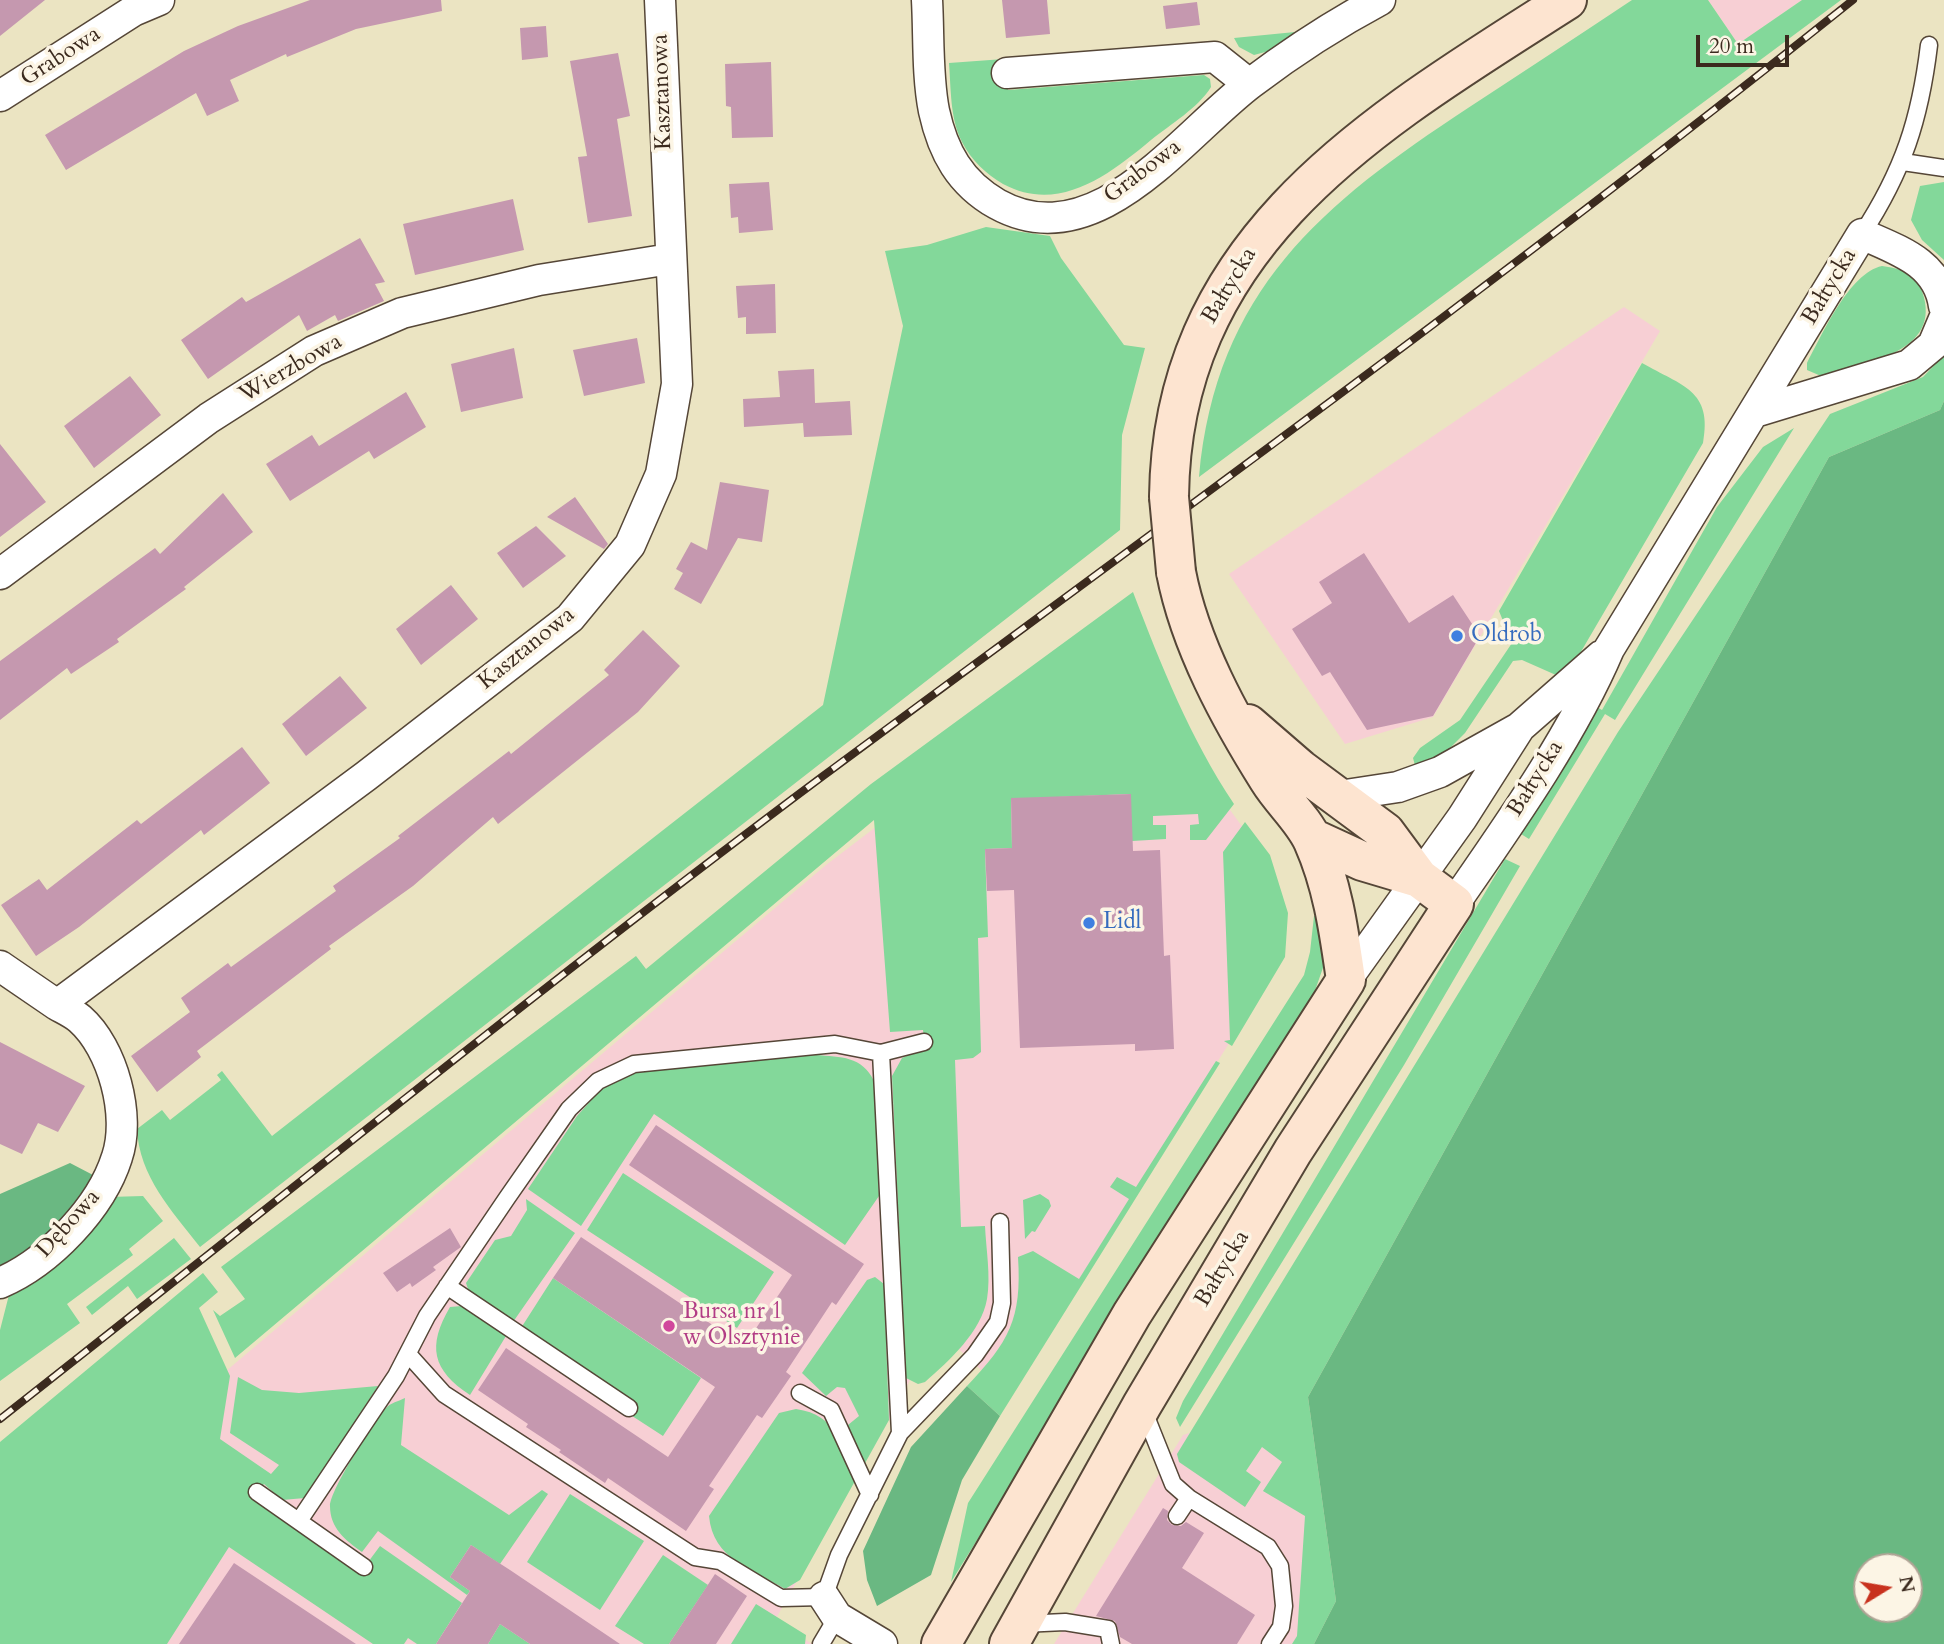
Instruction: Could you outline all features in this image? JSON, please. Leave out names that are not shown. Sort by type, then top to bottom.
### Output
[{"type":"main road","name":"Bałtycka","points":[[941,1644],[1132,1314],[1346,981],[1333,895],[1312,838],[1270,781],[1230,709],[1196,641],[1176,572],[1169,497],[1172,442],[1191,363],[1215,305],[1261,236],[1312,182],[1394,114],[1567,0]]},
{"type":"main road","name":"Bałtycka","points":[[1015,1634],[1142,1405],[1293,1151],[1454,904],[1419,878],[1385,832],[1300,769],[1230,709]]},
{"type":"main road","points":[[1312,838],[1362,861],[1419,878]]},
{"type":"street","name":"Grabowa","points":[[0,96],[133,11],[159,0]]},
{"type":"street","name":"Kasztanowa","points":[[57,1005],[366,776],[570,618],[630,545],[662,474],[677,384],[660,0]]},
{"type":"street","name":"Grabowa","points":[[927,0],[934,109],[955,169],[980,194],[1012,212],[1036,216],[1067,216],[1102,205],[1140,181],[1249,84],[1336,24],[1380,0]]},
{"type":"street","points":[[1007,73],[1215,57],[1249,84]]},
{"type":"street","name":"Bałtycka","points":[[1454,904],[1498,841],[1594,684],[1609,649],[1862,234],[1924,265],[1936,278],[1944,306]]},
{"type":"street","name":"Wierzbowa","points":[[0,574],[209,418],[314,351],[402,313],[539,280],[670,259]]},
{"type":"street","points":[[1755,412],[1909,365],[1933,345],[1944,319]]},
{"type":"street","name":"Bałtycka","points":[[1339,796],[1398,787],[1430,776],[1520,727],[1609,649]]},
{"type":"street","name":"Bałtycka","points":[[1346,981],[1520,727]]},
{"type":"street","points":[[0,966],[57,1005]]},
{"type":"street","name":"Dębowa","points":[[0,1283],[32,1265],[69,1231],[110,1176],[121,1144],[118,1102],[105,1056],[80,1019],[57,1005]]},
{"type":"street","points":[[831,1607],[882,1644]]},
{"type":"lane","name":"Bałtycka","points":[[1862,234],[1903,162],[1918,118],[1929,45]]},
{"type":"lane","points":[[1903,162],[1944,168]]},
{"type":"lane","points":[[299,1521],[408,1354],[427,1316],[447,1286],[569,1109],[598,1081],[634,1064],[835,1044],[881,1053],[924,1042]]},
{"type":"lane","points":[[881,1053],[900,1433]]},
{"type":"lane","points":[[821,1644],[831,1607],[839,1555],[900,1433],[975,1355],[998,1322],[1002,1303],[1000,1222]]},
{"type":"lane","points":[[447,1286],[629,1408]]},
{"type":"lane","points":[[408,1354],[444,1394],[695,1557],[720,1561],[780,1598],[831,1607]]},
{"type":"lane","points":[[800,1392],[831,1410],[870,1495]]},
{"type":"lane","points":[[1142,1405],[1173,1484],[1189,1498],[1268,1547],[1280,1566],[1284,1606],[1281,1627],[1270,1644]]},
{"type":"lane","points":[[257,1492],[364,1567]]},
{"type":"lane","points":[[1177,1516],[1189,1498]]},
{"type":"lane","points":[[1015,1634],[1065,1622],[1110,1637]]},
{"type":"shaded area","points":[[1708,0],[1802,0],[1738,44]]},
{"type":"shaded area","points":[[1624,307],[1660,331],[1433,717],[1345,744],[1229,574]]},
{"type":"shaded area","points":[[1214,788],[1249,836],[1259,996],[1007,1394],[937,1329],[889,1420],[775,1620],[812,1644],[0,1644],[0,1484],[213,1382],[826,865],[910,801]]},
{"type":"shaded area","points":[[1308,1397],[1314,1644],[1054,1644],[1183,1435]]},
{"type":"green space","points":[[1632,0],[1708,0],[1738,44],[1802,0],[1841,0],[1199,477],[1209,411],[1228,354],[1253,303],[1285,258],[1323,218],[1415,144]]},
{"type":"green space","points":[[1295,32],[1269,51],[1254,55],[1239,47],[1234,38]]},
{"type":"green space","points":[[1004,59],[1008,90],[1204,75],[1210,79],[1211,87],[1184,115],[1118,166],[1082,186],[1044,195],[1024,192],[997,180],[974,161],[958,133],[953,114],[949,63]]},
{"type":"green space","points":[[1944,182],[1944,260],[1922,240],[1911,220],[1920,186]]},
{"type":"green space","points":[[986,227],[1050,236],[1061,258],[1124,345],[1145,348],[1122,435],[1120,530],[200,1247],[168,1206],[150,1177],[139,1146],[137,1129],[162,1110],[170,1120],[221,1080],[217,1075],[222,1071],[272,1136],[823,705],[903,326],[885,251],[927,245]]},
{"type":"green space","points":[[1882,266],[1906,272],[1919,285],[1926,312],[1922,329],[1911,342],[1878,360],[1821,376],[1807,370],[1807,363],[1820,337],[1848,292],[1858,280]]},
{"type":"green space","points":[[1944,355],[1944,401],[1940,410],[1829,457],[1308,1397],[1336,1601],[1314,1644],[1292,1644],[1297,1636],[1305,1516],[1263,1491],[1282,1462],[1262,1447],[1246,1471],[1261,1482],[1245,1507],[1179,1462],[1177,1454],[1618,732],[1830,414],[1923,377]]},
{"type":"green space","points":[[1642,363],[1682,384],[1699,400],[1705,425],[1703,443],[1565,679],[1522,660],[1513,661],[1465,733],[1444,754],[1416,769],[1413,758],[1420,748],[1460,720],[1512,643],[1499,611]]},
{"type":"green space","points":[[1944,401],[1944,1644],[1314,1644],[1336,1601],[1308,1397],[1829,457],[1940,410]]},
{"type":"green space","points":[[1794,428],[1615,720],[1605,714],[1529,839],[1521,834],[1597,707],[1602,710],[1717,507],[1763,447]]},
{"type":"green space","points":[[1133,592],[1190,727],[1234,804],[1206,840],[1190,840],[1190,825],[1199,824],[1198,814],[1153,816],[1153,825],[1166,825],[1166,839],[1132,841],[1130,794],[1011,799],[1012,848],[985,849],[988,937],[978,938],[981,1052],[973,1058],[955,1060],[961,1227],[985,1226],[987,1299],[984,1311],[971,1334],[954,1355],[925,1382],[918,1384],[906,1378],[892,1076],[902,1058],[925,1048],[923,1030],[890,1032],[874,820],[235,1358],[213,1310],[220,1316],[245,1299],[221,1267],[636,956],[646,969],[871,784]]},
{"type":"green space","points":[[1245,822],[1270,855],[1288,913],[1285,957],[1232,1046],[1224,1041],[1230,1040],[1223,852]]},
{"type":"green space","points":[[1505,859],[1520,866],[1404,1065],[1180,1427],[1176,1418],[1183,1401]]},
{"type":"green space","points":[[1325,914],[1325,962],[1311,1002],[951,1582],[968,1503],[1304,975],[1314,916]]},
{"type":"green space","points":[[816,1055],[857,1062],[874,1081],[879,1196],[845,1245],[654,1114],[581,1226],[528,1189],[577,1116],[603,1087],[633,1070]]},
{"type":"green space","points":[[1216,1061],[1220,1063],[1000,1416],[967,1386],[993,1356],[1010,1328],[1018,1297],[1018,1257],[1033,1251],[1079,1279],[1129,1199],[1110,1187],[1117,1177],[1136,1187]]},
{"type":"green space","points":[[70,1163],[93,1175],[68,1216],[30,1254],[0,1266],[0,1194]]},
{"type":"green space","points":[[623,1173],[774,1272],[737,1328],[587,1230]]},
{"type":"green space","points":[[1040,1194],[1049,1200],[1051,1206],[1035,1232],[1032,1231],[1025,1239],[1023,1200]]},
{"type":"green space","points":[[143,1196],[163,1221],[129,1249],[133,1255],[67,1304],[80,1323],[0,1381],[0,1330],[11,1287],[109,1197]]},
{"type":"green space","points":[[526,1199],[575,1233],[513,1322],[469,1292],[466,1283],[495,1240],[511,1236],[527,1210]]},
{"type":"green space","points":[[174,1238],[191,1259],[137,1299],[128,1286],[92,1315],[86,1307]]},
{"type":"green space","points":[[203,1273],[218,1292],[199,1308],[230,1376],[220,1439],[271,1474],[279,1465],[230,1433],[238,1377],[262,1390],[299,1393],[378,1386],[305,1498],[282,1500],[264,1484],[252,1499],[360,1573],[380,1546],[462,1603],[436,1644],[417,1644],[408,1638],[404,1644],[373,1644],[229,1547],[167,1644],[0,1644],[0,1442]]},
{"type":"green space","points":[[875,1277],[884,1284],[889,1420],[864,1465],[848,1425],[859,1416],[845,1388],[837,1387],[826,1396],[802,1373],[867,1280]]},
{"type":"green space","points":[[553,1278],[701,1378],[663,1436],[626,1412],[521,1328]]},
{"type":"green space","points":[[462,1306],[506,1336],[470,1395],[457,1386],[441,1366],[436,1345],[450,1307]]},
{"type":"green space","points":[[967,1386],[1000,1416],[962,1480],[931,1575],[877,1606],[867,1580],[863,1551],[911,1447]]},
{"type":"green space","points":[[405,1398],[401,1445],[509,1515],[542,1490],[548,1494],[500,1564],[471,1545],[450,1577],[470,1591],[467,1595],[378,1531],[362,1552],[344,1538],[333,1521],[330,1506],[332,1498],[354,1456],[386,1408]]},
{"type":"green space","points":[[796,1409],[810,1412],[829,1425],[841,1444],[855,1481],[800,1580],[785,1589],[726,1553],[712,1531],[709,1516],[779,1413]]},
{"type":"green space","points":[[570,1494],[644,1541],[600,1610],[527,1562]]},
{"type":"green space","points":[[663,1555],[708,1585],[669,1644],[644,1644],[615,1626]]},
{"type":"green space","points":[[756,1604],[806,1635],[805,1644],[731,1644]]},
{"type":"green space","points":[[500,1624],[530,1644],[488,1644]]},
{"type":"building","points":[[0,0],[45,0],[0,36]]},
{"type":"building","points":[[310,0],[441,0],[442,11],[356,29],[287,57],[286,54],[230,80],[239,101],[207,116],[196,93],[66,170],[45,135],[184,51],[238,26]]},
{"type":"building","points":[[1002,0],[1047,0],[1050,34],[1006,38]]},
{"type":"building","points":[[1197,2],[1200,25],[1166,29],[1163,6]]},
{"type":"building","points":[[546,26],[548,57],[522,60],[520,28]]},
{"type":"building","points":[[618,53],[630,116],[617,119],[632,216],[588,223],[578,157],[587,156],[570,61]]},
{"type":"building","points":[[771,62],[773,137],[732,138],[731,107],[726,106],[725,64]]},
{"type":"building","points":[[769,182],[773,230],[739,233],[738,217],[731,218],[729,184]]},
{"type":"building","points":[[513,199],[524,250],[415,275],[403,224]]},
{"type":"building","points":[[360,238],[385,282],[375,284],[384,301],[338,321],[335,315],[307,331],[299,315],[208,379],[181,340],[242,297],[246,302]]},
{"type":"building","points":[[775,284],[776,333],[746,334],[746,317],[738,318],[736,286]]},
{"type":"building","points":[[637,338],[645,383],[584,396],[573,350]]},
{"type":"building","points":[[514,348],[523,398],[461,412],[451,364]]},
{"type":"building","points":[[814,369],[815,403],[850,401],[852,435],[804,437],[803,423],[744,427],[743,399],[780,397],[778,371]]},
{"type":"building","points":[[130,376],[161,415],[94,468],[64,426]]},
{"type":"building","points":[[406,392],[426,427],[374,459],[369,451],[290,501],[266,464],[312,435],[319,446]]},
{"type":"building","points":[[0,444],[46,502],[0,537]]},
{"type":"building","points":[[720,482],[769,490],[762,542],[738,538],[701,604],[674,589],[683,573],[676,569],[691,542],[707,550]]},
{"type":"building","points":[[223,493],[253,532],[184,587],[186,589],[117,639],[119,642],[71,674],[67,668],[0,720],[0,661],[155,548],[160,554]]},
{"type":"building","points":[[575,497],[608,544],[604,549],[547,517]]},
{"type":"building","points":[[536,526],[566,556],[523,588],[497,553]]},
{"type":"building","points":[[1364,553],[1409,623],[1453,595],[1480,636],[1433,716],[1367,730],[1330,672],[1322,676],[1292,629],[1332,603],[1319,582]]},
{"type":"building","points":[[451,585],[478,619],[421,665],[396,629]]},
{"type":"building","points":[[643,630],[680,666],[638,712],[498,824],[493,817],[413,886],[329,946],[331,949],[197,1051],[201,1057],[157,1092],[131,1056],[190,1012],[181,998],[228,963],[231,967],[336,891],[333,886],[400,838],[398,836],[509,751],[511,754],[609,675],[604,670]]},
{"type":"building","points":[[340,676],[367,708],[306,756],[282,724]]},
{"type":"building","points":[[242,747],[270,783],[204,835],[201,830],[79,927],[36,956],[1,905],[39,879],[47,890],[137,820],[141,824]]},
{"type":"building","name":"Lidl","points":[[1131,794],[1133,851],[1160,850],[1164,956],[1170,955],[1174,1049],[1135,1051],[1135,1044],[1020,1048],[1014,890],[987,891],[985,849],[1012,848],[1011,798]]},
{"type":"building","points":[[0,1042],[85,1086],[58,1132],[38,1123],[22,1154],[0,1144]]},
{"type":"building","name":"Bursa nr 1 w Olsztynie","points":[[656,1125],[864,1264],[836,1305],[832,1302],[786,1372],[791,1376],[762,1418],[757,1415],[709,1486],[714,1489],[686,1531],[608,1478],[605,1483],[559,1452],[561,1450],[526,1427],[528,1424],[478,1390],[506,1348],[668,1457],[715,1387],[553,1278],[581,1237],[744,1346],[792,1275],[629,1165]]},
{"type":"building","points":[[450,1228],[461,1247],[433,1267],[436,1270],[412,1287],[410,1283],[397,1292],[383,1273]]},
{"type":"building","points":[[1163,1508],[1168,1511],[1167,1520],[1172,1525],[1181,1526],[1186,1522],[1204,1533],[1182,1568],[1255,1615],[1237,1644],[1132,1644],[1120,1637],[1115,1621],[1096,1616]]},
{"type":"building","points":[[471,1545],[620,1644],[530,1644],[500,1624],[488,1644],[436,1644],[470,1591],[450,1577]]},
{"type":"building","points":[[234,1563],[356,1644],[179,1644]]},
{"type":"building","points":[[715,1574],[747,1596],[716,1644],[669,1644]]},
{"type":"railway","points":[[0,1419],[512,1014],[719,855],[1471,296],[1853,0]]},
{"type":"place","name":"Oldrob","points":[[1457,636]]},
{"type":"place","name":"Lidl","points":[[1089,923]]},
{"type":"place","name":"Bursa nr 1 w Olsztynie","points":[[669,1326]]}]
